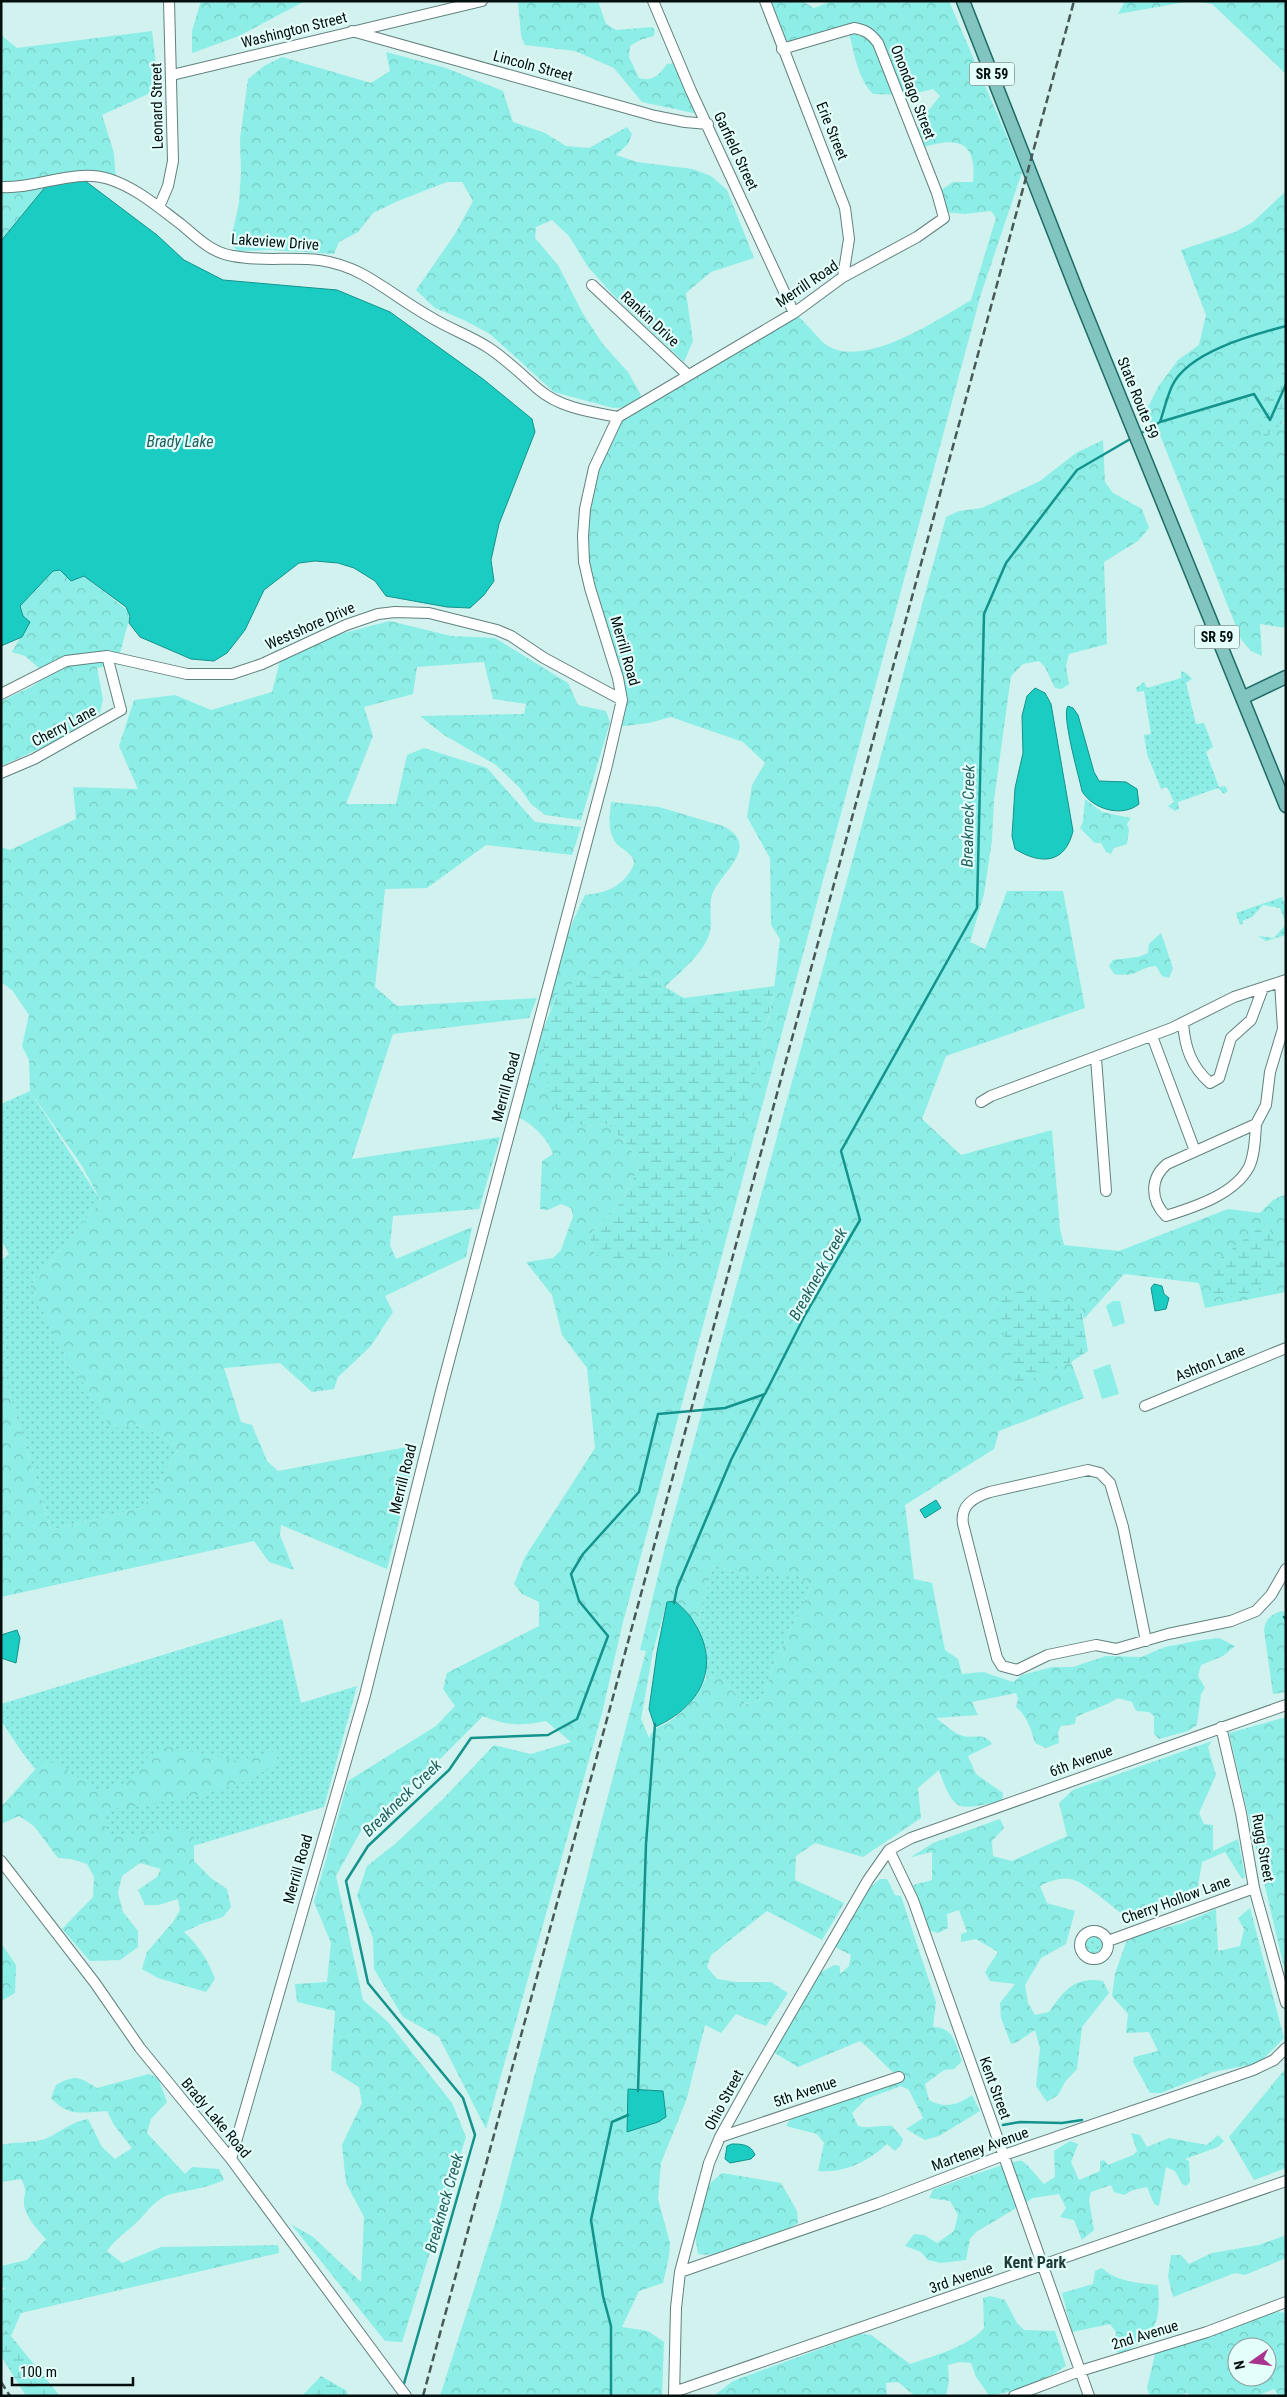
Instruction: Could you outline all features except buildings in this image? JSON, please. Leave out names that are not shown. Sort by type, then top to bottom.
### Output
[{"type":"main road","name":"State Route 59","points":[[963,1],[1117,389],[1286,806]]},
{"type":"main road","points":[[1242,698],[1286,677]]},
{"type":"street","name":"Leonard Street","points":[[159,207],[168,186],[173,161],[169,1]]},
{"type":"street","name":"Washington Street","points":[[172,75],[482,1]]},
{"type":"street","name":"Garfield Street","points":[[653,1],[794,312]]},
{"type":"street","name":"Erie Street","points":[[765,1],[845,208],[849,239],[843,277]]},
{"type":"street","name":"Onondago Street","points":[[782,49],[854,28],[864,29],[870,33],[878,43],[937,193]]},
{"type":"street","name":"Lincoln Street","points":[[352,31],[655,116],[708,124]]},
{"type":"street","name":"Lakeview Drive","points":[[1,186],[25,186],[92,175],[121,184],[159,207],[215,251],[244,257],[314,258],[337,263],[356,272],[432,319],[491,350],[552,398],[576,409],[618,417]]},
{"type":"street","name":"Merrill Road","points":[[231,2159],[371,1672],[442,1387],[606,769],[622,700],[618,678],[590,588],[584,562],[585,510],[594,468],[618,417],[794,312],[843,277],[938,225],[944,218],[937,193]]},
{"type":"street","name":"Rankin Drive","points":[[592,285],[688,375]]},
{"type":"street","name":"Westshore Drive","points":[[1,694],[66,661],[107,656],[187,674],[232,674],[262,664],[346,625],[378,614],[396,612],[429,613],[497,630],[511,636],[544,658],[622,700]]},
{"type":"street","name":"Cherry Lane","points":[[1,773],[34,759],[121,710],[107,656]]},
{"type":"street","points":[[981,1102],[1020,1085],[1152,1036],[1183,1023],[1234,997],[1283,981],[1283,1029],[1270,1072],[1266,1105],[1256,1124],[1253,1154],[1249,1166],[1241,1178],[1207,1203],[1166,1216],[1156,1200],[1154,1186],[1158,1172],[1167,1164],[1256,1124]]},
{"type":"street","points":[[1183,1023],[1185,1047],[1197,1071],[1210,1083],[1219,1078],[1231,1038],[1251,1020],[1263,988]]},
{"type":"street","points":[[1152,1036],[1195,1151]]},
{"type":"street","points":[[1096,1058],[1106,1191]]},
{"type":"street","name":"Ashton Lane","points":[[1145,1406],[1286,1348]]},
{"type":"street","points":[[1146,1641],[1121,1518],[1110,1483],[1100,1473],[1088,1470],[990,1492],[978,1496],[967,1505],[962,1517],[963,1524],[996,1658],[1002,1666],[1017,1670],[1048,1655],[1096,1645],[1116,1649],[1231,1621],[1256,1611],[1272,1595],[1286,1569]]},
{"type":"street","name":"6th Avenue","points":[[889,1850],[911,1838],[1286,1705]]},
{"type":"street","name":"Rugg Street","points":[[1221,1727],[1241,1813],[1254,1888],[1286,2003]]},
{"type":"street","name":"Ohio Street","points":[[674,2394],[676,2308],[680,2272],[700,2193],[720,2137],[868,1880],[889,1850]]},
{"type":"street","name":"Kent Street","points":[[889,1850],[913,1900],[1089,2396]]},
{"type":"street","name":"Brady Lake Road","points":[[1,1861],[95,1982],[140,2048],[231,2159],[406,2396]]},
{"type":"street","name":"Cherry Hollow Lane","points":[[1108,1941],[1254,1888]]},
{"type":"street","name":"Marteney Avenue","points":[[680,2272],[879,2203],[1004,2155],[1253,2070],[1274,2060],[1286,2048]]},
{"type":"street","name":"5th Avenue","points":[[720,2137],[899,2077]]},
{"type":"street","name":"3rd Avenue","points":[[674,2394],[1286,2181]]},
{"type":"street","name":"2nd Avenue","points":[[1014,2396],[1080,2371],[1207,2332],[1286,2302]]},
{"type":"green space","points":[[201,1],[305,1],[239,36],[192,53],[192,31]]},
{"type":"green space","points":[[518,1],[598,1],[606,24],[616,30],[652,27],[655,30],[654,36],[640,40],[630,46],[629,57],[639,78],[652,78],[667,64],[675,63],[698,114],[642,102],[614,68],[575,51],[525,45],[521,36]]},
{"type":"green space","points":[[765,1],[802,1],[814,8],[832,1],[949,1],[1022,172],[981,294],[623,1622],[602,1713],[486,2129],[439,2037],[403,2017],[374,1969],[373,1938],[357,1896],[367,1866],[395,1844],[443,1799],[494,1745],[531,1754],[571,1742],[546,1721],[514,1724],[499,1722],[483,1716],[438,1761],[362,1829],[336,1876],[363,2000],[388,2022],[452,2103],[466,2137],[402,2342],[385,2341],[291,2224],[313,2237],[361,2282],[364,2217],[346,2183],[342,2145],[362,2103],[359,2087],[331,2070],[335,2011],[297,2002],[295,1984],[327,1982],[331,1943],[314,1902],[348,1781],[436,1726],[455,1706],[443,1689],[447,1673],[539,1626],[539,1602],[522,1594],[514,1584],[525,1557],[595,1448],[587,1368],[562,1335],[552,1295],[526,1262],[553,1258],[561,1250],[573,1216],[571,1208],[561,1204],[548,1210],[540,1209],[542,1161],[553,1154],[539,1132],[519,1117],[542,1032],[551,1102],[584,1126],[608,1124],[631,1149],[639,1167],[622,1201],[589,1235],[595,1254],[762,1047],[773,997],[780,939],[771,925],[770,858],[747,817],[752,785],[765,763],[743,742],[671,717],[649,723],[616,727],[622,700],[584,562],[594,468],[618,417],[634,407],[613,408],[554,392],[490,334],[464,320],[435,308],[416,290],[455,234],[473,201],[462,182],[447,182],[373,213],[358,232],[339,242],[334,254],[271,250],[238,251],[230,244],[239,203],[241,172],[240,139],[248,79],[264,66],[282,57],[371,83],[390,71],[386,52],[446,68],[503,91],[513,122],[545,133],[566,146],[589,148],[627,127],[632,134],[628,144],[616,155],[637,162],[693,169],[711,176],[727,190],[754,258],[711,272],[686,293],[693,341],[684,362],[616,298],[588,267],[569,236],[552,220],[536,227],[535,238],[558,265],[582,312],[602,343],[628,372],[641,395],[635,406],[794,313],[826,345],[846,352],[864,351],[903,338],[971,300],[996,218],[991,211],[965,214],[944,212],[937,193],[953,182],[973,182],[973,169],[972,158],[963,145],[947,142],[924,147],[919,138],[918,123],[940,96],[933,89],[908,95],[873,94],[863,80],[854,55],[848,29],[782,49]]},
{"type":"green space","points":[[1125,1],[1191,1],[1118,14]]},
{"type":"green space","points":[[1196,1],[1286,1],[1286,74],[1212,4]]},
{"type":"green space","points":[[152,31],[159,89],[102,115],[114,153],[116,182],[92,175],[46,186],[1,241],[1,35],[17,48]]},
{"type":"green space","points":[[1286,191],[1286,366],[1258,417],[1286,424],[1286,628],[1260,624],[1262,656],[1251,651],[1241,639],[1160,435],[1144,415],[1158,387],[1178,360],[1199,345],[1206,315],[1181,250],[1235,232],[1253,222]]},
{"type":"green space","points":[[1286,366],[1286,424],[1283,422],[1264,439],[1258,417]]},
{"type":"green space","points":[[1103,440],[1105,482],[1113,493],[1142,509],[1149,528],[1138,541],[1104,562],[1107,644],[1069,654],[1066,666],[1069,684],[1062,689],[1055,688],[1045,667],[1039,661],[1023,664],[1011,676],[994,800],[992,840],[984,894],[970,942],[985,949],[1007,891],[1063,891],[1085,1008],[946,1056],[922,1119],[961,1155],[1052,1130],[1060,1229],[1064,1245],[1119,1251],[1228,1209],[1260,1213],[1273,1200],[1286,1194],[1286,1292],[1205,1308],[1199,1283],[1124,1274],[1084,1319],[1081,1308],[1016,1385],[1071,1362],[1084,1398],[999,1431],[994,1449],[905,1505],[914,1579],[932,1583],[945,1650],[958,1659],[962,1674],[983,1672],[1013,1682],[1022,1675],[1052,1667],[1073,1667],[1106,1656],[1141,1657],[1165,1647],[1201,1640],[1219,1638],[1235,1646],[1223,1656],[1201,1665],[1198,1676],[1205,1688],[1201,1694],[1197,1725],[1188,1731],[1159,1739],[1154,1734],[1154,1716],[1149,1712],[1136,1711],[1132,1702],[1118,1698],[1076,1717],[1075,1724],[1061,1726],[1058,1732],[1059,1743],[1046,1748],[1035,1743],[1026,1719],[1016,1707],[1018,1699],[1016,1693],[972,1702],[978,1715],[936,1718],[959,1735],[982,1737],[989,1740],[992,1744],[968,1756],[976,1774],[1003,1793],[1002,1801],[976,1806],[960,1806],[950,1795],[939,1770],[918,1788],[921,1818],[863,1857],[815,1843],[796,1856],[795,1880],[844,1903],[822,1940],[767,1911],[711,1955],[707,1967],[717,1979],[736,1982],[771,1982],[788,1993],[766,2026],[736,2014],[721,2033],[705,2025],[687,2098],[661,2163],[658,2199],[670,2243],[663,2283],[639,2291],[622,2327],[648,2331],[664,2342],[662,2396],[440,2396],[499,2211],[646,1651],[640,1650],[664,1551],[946,517],[959,511],[982,508],[1040,481],[1076,453]],"holes":[[[713,1565],[746,1575],[797,1575],[810,1589],[774,1664],[762,1700],[742,1705],[736,1694],[721,1677],[706,1678],[686,1707],[676,1717],[656,1729],[649,1738],[641,1719],[653,1651],[667,1602],[675,1601],[693,1620],[697,1628]]]},
{"type":"green space","points":[[61,570],[68,577],[84,576],[127,610],[130,616],[117,664],[97,668],[103,699],[100,713],[70,735],[1,766],[1,701],[33,686],[47,675],[25,656],[12,652],[29,622],[23,616],[20,606],[53,571]]},
{"type":"green space","points":[[390,621],[451,636],[495,638],[568,683],[578,705],[606,711],[610,722],[581,820],[545,815],[531,804],[520,788],[496,765],[444,735],[420,716],[524,714],[526,704],[493,699],[484,662],[417,667],[413,694],[364,707],[373,736],[346,804],[396,804],[407,755],[424,748],[487,768],[535,822],[581,827],[572,855],[486,845],[427,888],[385,889],[375,987],[397,1006],[537,998],[529,1018],[393,1034],[352,1159],[500,1137],[479,1209],[393,1216],[390,1245],[396,1259],[472,1227],[466,1257],[385,1296],[393,1312],[370,1347],[338,1377],[334,1389],[312,1392],[280,1363],[224,1368],[241,1422],[252,1425],[267,1461],[278,1471],[418,1445],[387,1569],[281,1525],[280,1535],[294,1570],[269,1562],[254,1541],[1,1597],[1,1367],[51,1530],[144,1507],[179,1448],[159,1435],[136,1424],[112,1429],[66,1356],[30,1286],[101,1201],[82,1166],[30,1091],[29,1060],[22,1046],[29,1015],[12,990],[1,982],[1,847],[10,850],[76,819],[73,787],[138,789],[119,746],[134,700],[175,695],[211,710],[272,692],[281,657],[325,638]]},
{"type":"green space","points":[[1181,671],[1192,679],[1186,683],[1196,724],[1204,723],[1213,747],[1206,752],[1219,787],[1225,786],[1228,791],[1224,794],[1218,788],[1178,802],[1179,809],[1175,811],[1168,806],[1174,802],[1167,787],[1161,789],[1147,754],[1144,735],[1151,734],[1144,691],[1137,692],[1136,688],[1144,682],[1147,688],[1181,678]]},
{"type":"green space","points":[[1085,799],[1102,812],[1131,818],[1127,824],[1129,829],[1127,844],[1114,848],[1111,854],[1106,852],[1101,843],[1095,843],[1080,828],[1083,822]]},
{"type":"green space","points":[[611,802],[659,807],[723,826],[734,834],[739,842],[739,851],[712,895],[711,927],[708,938],[689,964],[665,987],[636,970],[557,995],[550,1010],[557,966],[572,923],[585,895],[599,893],[617,885],[627,876],[634,865],[632,857],[619,846],[610,831]]},
{"type":"green space","points":[[1282,897],[1286,907],[1286,924],[1280,908],[1263,905],[1252,917],[1242,921],[1243,924],[1240,925],[1236,913]]},
{"type":"green space","points":[[1286,924],[1286,935],[1266,941],[1258,936],[1274,938]]},
{"type":"green space","points":[[1161,933],[1173,968],[1169,978],[1162,976],[1156,966],[1145,968],[1129,975],[1114,974],[1109,966],[1113,960],[1138,957],[1148,953],[1149,944]]},
{"type":"green space","points":[[636,970],[684,998],[775,986],[762,1047],[729,1172],[695,1248],[670,1256],[621,1261],[595,1254],[589,1235],[622,1201],[639,1167],[631,1149],[608,1124],[584,1126],[564,1117],[550,1102],[542,1032],[557,995],[568,985],[589,978]]},
{"type":"green space","points":[[30,1091],[101,1201],[30,1286],[136,1424],[159,1435],[179,1448],[144,1507],[51,1530],[1,1367],[1,1261],[9,1254],[1,1240],[1,1104]]},
{"type":"green space","points":[[1267,1222],[1286,1275],[1241,1297],[1215,1297],[1207,1268]]},
{"type":"green space","points":[[1024,1289],[1081,1308],[1088,1351],[1071,1362],[1016,1386],[996,1301]]},
{"type":"green space","points":[[1113,1301],[1120,1301],[1125,1323],[1113,1327],[1106,1306]]},
{"type":"green space","points":[[1110,1364],[1119,1394],[1102,1399],[1093,1370]]},
{"type":"green space","points":[[713,1565],[746,1575],[797,1575],[810,1589],[774,1664],[762,1700],[741,1705],[736,1694],[721,1677],[706,1678],[706,1649],[697,1628]]},
{"type":"green space","points":[[1281,1611],[1286,1613],[1286,1692],[1273,1694],[1264,1630],[1270,1618]]},
{"type":"green space","points":[[282,1619],[301,1703],[357,1686],[324,1807],[112,1870],[22,1752],[1,1721],[1,1704]]},
{"type":"green space","points":[[1286,1717],[1286,1976],[1229,1733]]},
{"type":"green space","points":[[1212,1741],[1208,1747],[1216,1775],[1199,1813],[1204,1824],[1213,1825],[1213,1851],[1238,1839],[1245,1877],[1242,1879],[1225,1852],[1202,1862],[1197,1892],[1125,1917],[1098,1895],[1082,1884],[1070,1879],[1058,1879],[1040,1886],[1047,1903],[1075,1911],[1066,1944],[1041,1958],[1025,1985],[1028,2003],[1035,2015],[1049,2012],[1065,1992],[1077,1983],[1093,1980],[1103,1981],[1109,1993],[1082,2027],[1077,2069],[1065,2082],[1058,2095],[1047,2102],[1036,2086],[1040,2048],[1035,2030],[1011,2044],[1001,2018],[1000,2003],[1015,1984],[990,1981],[985,1972],[998,1952],[976,1939],[961,1942],[961,1934],[967,1932],[959,1910],[947,1914],[948,1928],[938,1933],[928,1930],[913,1885],[932,1880],[932,1852],[911,1857],[933,1843],[1000,1819],[1004,1828],[992,1841],[993,1856],[1012,1861],[1067,1836],[1059,1803],[1073,1790]]},
{"type":"green space","points":[[164,1746],[237,1761],[281,1749],[273,1767],[243,1782],[213,1792],[142,1806],[117,1808],[102,1816],[108,1834],[141,1835],[171,1829],[194,1834],[194,1861],[212,1879],[227,1889],[231,1907],[223,1917],[184,1932],[202,1954],[215,1979],[206,1992],[158,1978],[142,1969],[147,1952],[173,1922],[180,1910],[178,1899],[158,1905],[145,1905],[138,1890],[157,1877],[161,1869],[140,1863],[122,1876],[118,1893],[123,1912],[138,1931],[138,1947],[120,1960],[90,1961],[62,1929],[93,1897],[94,1877],[87,1864],[71,1859],[58,1858],[34,1826],[19,1816],[1,1824],[1,1807],[42,1762],[56,1762],[99,1792],[123,1784],[136,1773],[148,1757]]},
{"type":"green space","points":[[880,1879],[887,1879],[895,1895],[901,1896],[936,2002],[933,2027],[950,2033],[962,2061],[954,2069],[944,2070],[925,2084],[929,2100],[935,2103],[951,2105],[972,2095],[980,2111],[939,2136],[925,2140],[906,2129],[923,2118],[909,2090],[901,2086],[866,2099],[852,2113],[858,2126],[892,2126],[903,2139],[901,2145],[895,2151],[887,2144],[872,2156],[846,2168],[818,2171],[824,2143],[817,2134],[786,2126],[792,2116],[891,2086],[899,2077],[860,2041],[798,2067],[773,2052],[820,1973],[834,1965],[840,1966],[840,1974],[849,1966],[851,1955],[835,1947],[836,1943],[868,1889]]},
{"type":"green space","points":[[1250,1908],[1284,2038],[1259,2063],[1213,2072],[1161,2093],[1150,2093],[1133,2062],[1134,2057],[1158,2051],[1149,2032],[1126,2033],[1128,2014],[1112,1996],[1115,1974],[1126,1942],[1139,1935],[1183,1923],[1216,1909],[1218,1951],[1240,1946],[1244,1929],[1238,1918]]},
{"type":"green space","points":[[1094,1935],[1101,1938],[1104,1945],[1101,1952],[1094,1955],[1087,1952],[1084,1945],[1087,1938]]},
{"type":"green space","points":[[1,1943],[16,1965],[15,1993],[1,2001]]},
{"type":"green space","points":[[1286,2068],[1286,2168],[1254,2180],[1229,2137]]},
{"type":"green space","points":[[149,2074],[158,2078],[167,2102],[151,2119],[147,2133],[185,2174],[192,2167],[219,2169],[224,2180],[161,2198],[107,2251],[122,2263],[161,2247],[278,2245],[279,2253],[21,2313],[11,2336],[1,2324],[1,2291],[6,2288],[1,2287],[1,2266],[27,2260],[46,2239],[27,2215],[24,2205],[25,2190],[21,2179],[1,2182],[1,2145],[45,2139],[71,2125],[88,2119],[102,2147],[115,2159],[132,2148],[114,2125],[107,2111],[83,2113],[64,2109],[51,2098],[56,2085],[69,2079],[77,2078],[97,2088]]},
{"type":"green space","points":[[1131,2133],[1140,2135],[1147,2147],[1169,2138],[1207,2145],[1218,2135],[1224,2141],[1218,2147],[1185,2159],[1189,2161],[1190,2182],[1186,2186],[1182,2184],[1175,2171],[1166,2167],[1159,2206],[1154,2204],[1147,2187],[1133,2190],[1124,2195],[1114,2192],[1111,2185],[1091,2192],[1089,2200],[1094,2230],[1082,2240],[1074,2220],[1060,2217],[1066,2208],[1059,2194],[1033,2198],[976,2232],[970,2239],[966,2260],[941,2263],[928,2260],[921,2252],[905,2246],[914,2234],[924,2235],[937,2243],[954,2231],[958,2215],[950,2201],[929,2198],[933,2190],[1017,2161],[1025,2163],[1044,2184],[1055,2177],[1054,2151],[1070,2141],[1078,2144],[1071,2162],[1079,2180],[1100,2171],[1100,2161],[1104,2160],[1108,2165],[1133,2155],[1137,2151]]},
{"type":"green space","points":[[722,2173],[781,2183],[797,2211],[798,2223],[749,2246],[722,2253],[698,2254],[694,2229],[708,2185]]},
{"type":"green space","points":[[1286,2235],[1286,2258],[1245,2275],[1235,2273],[1173,2297],[1168,2277],[1171,2255],[1181,2255],[1189,2264],[1212,2253],[1259,2245]]},
{"type":"green space","points":[[1102,2268],[1121,2279],[1158,2285],[1157,2319],[1153,2328],[1141,2342],[1120,2354],[1114,2349],[1116,2332],[1110,2324],[1072,2332],[1062,2293],[1093,2284],[1095,2271]]},
{"type":"green space","points":[[990,2296],[1005,2300],[1017,2323],[1024,2330],[1055,2331],[1066,2366],[1048,2377],[1029,2385],[1009,2392],[989,2395],[976,2377],[971,2363],[959,2362],[948,2365],[949,2381],[946,2396],[915,2396],[898,2382],[886,2383],[887,2396],[717,2396],[716,2394],[733,2381],[861,2334],[871,2335],[910,2364],[939,2354],[969,2341],[984,2328],[983,2298]]},
{"type":"green space","points":[[1277,2312],[1286,2313],[1286,2396],[1279,2396],[1274,2389],[1257,2396],[1192,2396],[1187,2393],[1175,2396],[1150,2396],[1147,2388],[1155,2354]]},
{"type":"green space","points":[[1,2324],[60,2396],[26,2396],[1,2356]]},
{"type":"green space","points":[[321,2376],[347,2391],[347,2396],[302,2396]]},
{"type":"water","name":"Brady Lake","points":[[84,180],[157,235],[184,260],[223,280],[337,290],[390,312],[483,379],[532,419],[535,432],[499,524],[491,560],[494,581],[484,595],[470,608],[447,607],[386,596],[375,581],[354,568],[338,563],[315,561],[299,563],[264,590],[245,630],[227,653],[214,661],[191,659],[140,637],[129,623],[130,616],[126,607],[84,576],[71,581],[60,570],[53,571],[20,606],[23,616],[30,622],[22,637],[1,646],[1,241],[46,186]]},
{"type":"water","points":[[1035,688],[1045,693],[1051,704],[1073,831],[1064,850],[1051,858],[1043,859],[1034,858],[1015,849],[1012,836],[1015,788],[1023,753],[1022,716],[1027,696]]},
{"type":"water","points":[[1068,706],[1073,708],[1078,715],[1094,772],[1099,781],[1126,782],[1137,789],[1139,804],[1124,810],[1108,810],[1093,803],[1082,791],[1067,721],[1066,711]]},
{"type":"water","points":[[1154,1284],[1162,1286],[1164,1294],[1169,1298],[1166,1309],[1155,1311],[1151,1288]]},
{"type":"water","points":[[936,1500],[941,1508],[925,1518],[920,1510]]},
{"type":"water","points":[[675,1601],[689,1615],[702,1638],[706,1654],[706,1669],[695,1697],[671,1719],[655,1727],[649,1709],[657,1652],[667,1602]]},
{"type":"water","points":[[17,1630],[20,1638],[16,1663],[1,1658],[1,1635]]},
{"type":"water","points":[[628,2089],[663,2091],[666,2117],[658,2122],[627,2132]]},
{"type":"water","points":[[732,2144],[748,2147],[755,2155],[751,2159],[730,2163],[725,2159],[727,2146]]},
{"type":"waterway","name":"Breakneck Creek","points":[[1160,422],[1172,386],[1180,374],[1192,364],[1206,354],[1239,340],[1286,326]]},
{"type":"waterway","points":[[1138,435],[1160,422],[1254,394],[1270,420],[1286,384]]},
{"type":"waterway","name":"Breakneck Creek","points":[[403,2387],[475,2135],[463,2098],[368,1983],[346,1881],[368,1846],[449,1770],[471,1738],[548,1735],[577,1719],[608,1636],[579,1601],[571,1574],[583,1554],[639,1492],[658,1414],[725,1408],[765,1394],[805,1315],[860,1220],[841,1151],[977,908],[984,614],[1006,563],[1077,470],[1132,438]]},
{"type":"waterway","name":"Breakneck Creek","points":[[674,1603],[677,1588],[731,1460],[764,1395]]},
{"type":"waterway","name":"Breakneck Creek","points":[[638,2091],[646,1844],[655,1724]]},
{"type":"waterway","name":"Breakneck Creek","points":[[611,2396],[611,2326],[603,2296],[591,2220],[612,2122],[628,2115]]},
{"type":"waterway","points":[[1003,2125],[1020,2122],[1062,2123],[1082,2120]]},
{"type":"railway","points":[[423,2396],[1074,1]]},
{"type":"railway","points":[[1,2382],[10,2396]]},
{"type":"district","name":"Kent Park","points":[[1035,2262]]}]
